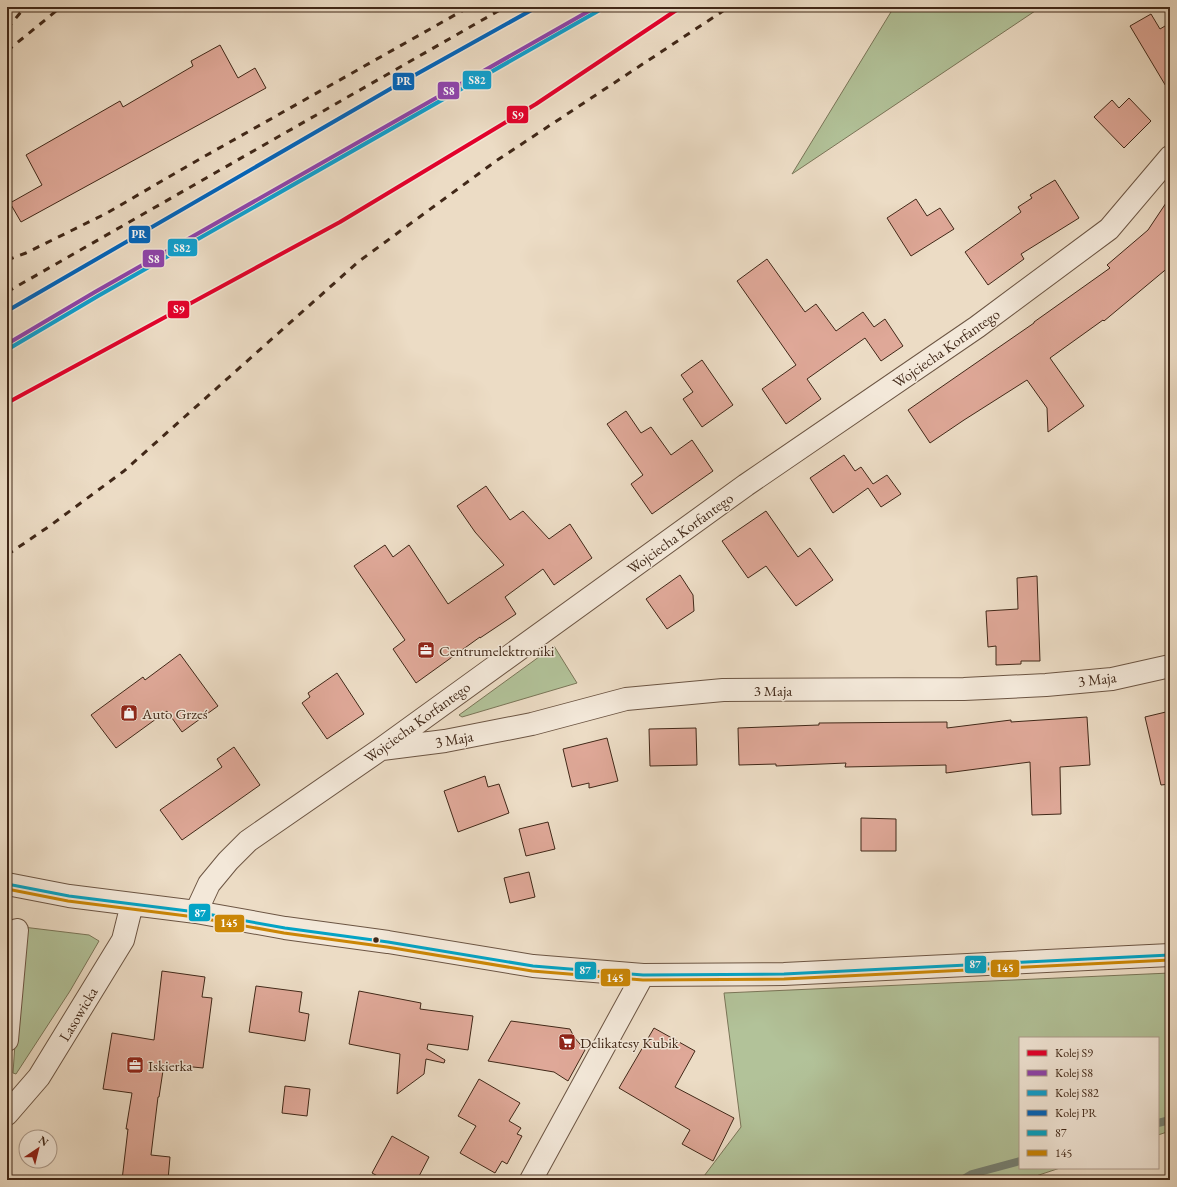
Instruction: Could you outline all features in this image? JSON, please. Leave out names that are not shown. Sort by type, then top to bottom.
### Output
[{"type":"street","name":"Wojciecha Korfantego","points":[[196,912],[209,884],[228,860],[248,841],[380,749],[746,485],[977,328],[1109,229],[1170,157]]},
{"type":"street","name":"3 Maja","points":[[380,749],[445,741],[532,724],[626,699],[723,690],[964,689],[1046,685],[1112,679],[1170,666]]},
{"type":"street","points":[[7,884],[69,896],[196,912],[285,928],[388,942],[533,966],[643,976],[784,974],[1170,955]]},
{"type":"street","name":"Lasowicka","points":[[7,1114],[39,1077],[123,940],[132,904]]},
{"type":"street","points":[[7,1040],[17,930]]},
{"type":"street","points":[[531,1180],[643,976]]},
{"type":"green space","points":[[894,7],[1041,7],[792,174]]},
{"type":"green space","points":[[554,646],[577,683],[462,717],[459,715]]},
{"type":"green space","points":[[23,927],[89,935],[99,941],[70,991],[16,1074],[13,1073]]},
{"type":"green space","points":[[1170,973],[1170,1131],[1159,1135],[1159,1037],[1019,1037],[1019,1169],[1057,1169],[1024,1180],[701,1180],[741,1127],[724,993]]},
{"type":"building","points":[[1151,14],[1160,29],[1170,23],[1170,93],[1130,26]]},
{"type":"building","points":[[220,45],[238,78],[255,68],[266,88],[21,222],[10,203],[42,185],[26,155],[120,101],[123,107],[193,66],[191,61]]},
{"type":"building","points":[[1129,98],[1151,121],[1124,148],[1094,117],[1112,100],[1119,108]]},
{"type":"building","points":[[1055,180],[1079,218],[1021,254],[1024,259],[988,285],[965,252],[1021,212],[1018,207],[1032,198],[1030,195]]},
{"type":"building","points":[[1170,197],[1170,266],[1104,321],[1103,320],[1050,358],[1084,406],[1048,432],[1047,408],[1027,380],[930,443],[908,410],[1034,323],[1110,268],[1107,265],[1148,230]]},
{"type":"building","points":[[916,199],[927,216],[940,208],[954,229],[911,256],[887,218]]},
{"type":"building","points":[[767,259],[805,312],[816,304],[836,331],[863,312],[874,327],[885,319],[903,346],[881,361],[865,338],[807,379],[821,399],[786,424],[762,389],[796,365],[737,281]]},
{"type":"building","points":[[702,360],[733,405],[702,427],[683,399],[693,392],[681,375]]},
{"type":"building","points":[[626,411],[641,433],[651,427],[671,455],[692,440],[713,471],[652,514],[631,484],[643,475],[607,424]]},
{"type":"building","points":[[844,455],[855,471],[861,467],[873,484],[887,475],[901,494],[881,507],[868,488],[833,513],[810,478]]},
{"type":"building","points":[[486,486],[510,520],[523,511],[549,539],[570,524],[592,558],[554,585],[543,569],[505,597],[516,614],[480,637],[416,683],[393,649],[405,640],[354,566],[385,545],[393,557],[409,545],[448,604],[504,565],[475,532],[457,506]]},
{"type":"building","points":[[766,511],[798,557],[810,548],[833,580],[796,606],[766,566],[748,578],[722,541]]},
{"type":"building","points":[[680,575],[693,595],[694,611],[667,629],[646,599]]},
{"type":"building","points":[[1037,576],[1040,661],[1021,661],[1021,664],[996,665],[996,646],[988,647],[986,611],[1018,609],[1017,578]]},
{"type":"building","points":[[180,654],[218,706],[182,732],[167,711],[116,748],[91,715],[143,677],[145,680]]},
{"type":"building","points":[[337,673],[364,714],[327,739],[302,703],[310,697],[308,693]]},
{"type":"building","points":[[1170,711],[1170,784],[1161,785],[1145,717]]},
{"type":"building","points":[[1087,717],[1090,765],[1060,767],[1061,814],[1032,815],[1030,762],[946,773],[946,765],[845,767],[846,763],[776,766],[776,764],[739,765],[738,728],[819,725],[819,723],[947,722],[947,728],[1011,720],[1011,722]]},
{"type":"building","points":[[696,728],[697,765],[650,766],[649,729]]},
{"type":"building","points":[[607,738],[618,781],[589,788],[589,783],[572,787],[563,749]]},
{"type":"building","points":[[234,747],[260,785],[182,840],[160,810],[222,767],[217,759]]},
{"type":"building","points":[[485,776],[488,787],[499,784],[509,813],[458,832],[444,791]]},
{"type":"building","points":[[861,818],[896,819],[896,851],[861,851]]},
{"type":"building","points":[[548,822],[555,849],[526,856],[519,829]]},
{"type":"building","points":[[529,872],[535,897],[510,903],[504,878]]},
{"type":"building","points":[[162,971],[205,977],[202,997],[212,998],[203,1068],[164,1064],[158,1097],[151,1155],[170,1157],[168,1180],[122,1180],[128,1129],[126,1129],[132,1093],[103,1089],[112,1033],[154,1040]]},
{"type":"building","points":[[256,986],[302,992],[299,1012],[309,1014],[305,1041],[249,1032]]},
{"type":"building","points":[[359,991],[421,1003],[420,1009],[473,1016],[468,1050],[428,1044],[427,1049],[445,1060],[444,1063],[426,1059],[424,1074],[397,1094],[400,1054],[349,1044]]},
{"type":"building","points":[[511,1021],[570,1029],[574,1037],[585,1050],[568,1081],[554,1072],[488,1061]]},
{"type":"building","points":[[654,1028],[695,1051],[675,1087],[734,1118],[713,1161],[682,1144],[690,1130],[619,1088]]},
{"type":"building","points":[[479,1079],[520,1103],[509,1121],[521,1128],[517,1134],[522,1136],[507,1164],[502,1161],[495,1173],[460,1153],[476,1126],[458,1116]]},
{"type":"building","points":[[285,1086],[310,1089],[307,1116],[282,1113]]},
{"type":"building","points":[[392,1136],[429,1157],[417,1180],[385,1180],[372,1173]]},
{"type":"waterway","points":[[1159,1123],[1170,1120]]},
{"type":"waterway","points":[[962,1180],[972,1174],[1019,1161]]},
{"type":"railway","points":[[7,29],[25,7]]},
{"type":"railway","points":[[7,51],[61,7]]},
{"type":"railway","points":[[7,260],[26,253],[107,213],[469,7]]},
{"type":"railway","points":[[7,292],[505,7]]},
{"type":"railway","points":[[7,555],[51,525],[124,471],[358,262],[496,161],[729,7]]},
{"type":"rail line","name":"PR","points":[[7,311],[397,85],[537,7]]},
{"type":"rail line","name":"S8","points":[[7,344],[95,292],[596,7]]},
{"type":"rail line","name":"S9","points":[[7,403],[340,222],[536,104],[681,7]]},
{"type":"rail line","name":"S82","points":[[10,348],[98,296],[598,11]]},
{"type":"transit line","name":"87","points":[[7,884],[69,896],[196,912],[285,928],[388,942],[533,966],[643,975],[784,974],[1170,955]]},
{"type":"transit line","name":"145","points":[[7,889],[68,901],[195,917],[284,933],[387,947],[532,971],[643,980],[784,979],[1170,960]]},
{"type":"place","name":"Centrumelektroniki","points":[[426,650]]},
{"type":"place","name":"Auto Grześ","points":[[129,713]]},
{"type":"place","name":"Delikatesy Kubik","points":[[567,1042]]},
{"type":"place","name":"Iskierka","points":[[135,1065]]}]
